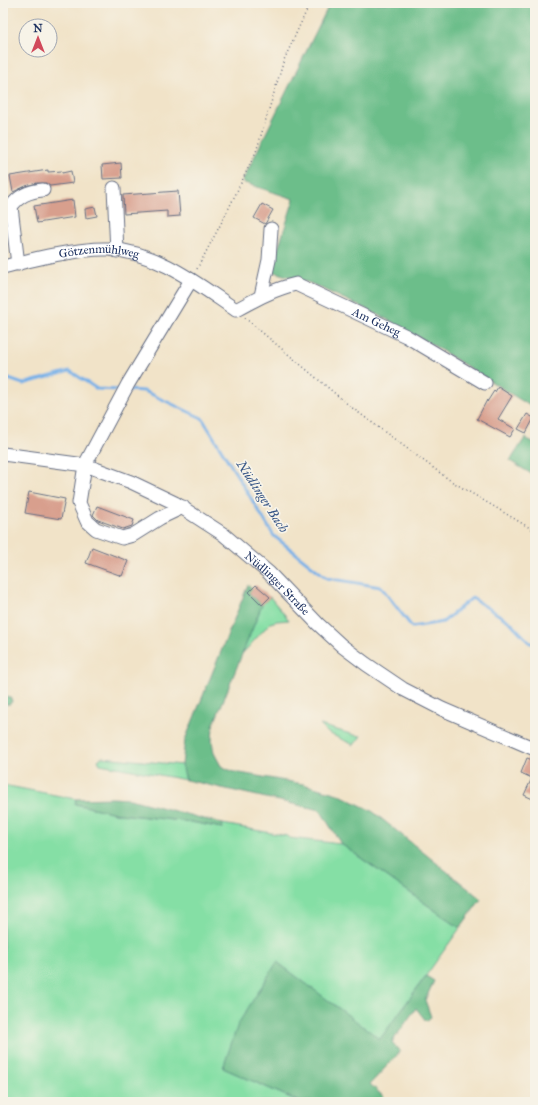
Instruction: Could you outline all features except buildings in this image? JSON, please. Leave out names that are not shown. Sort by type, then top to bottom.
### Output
[{"type":"street","points":[[114,188],[117,251]]},
{"type":"street","points":[[18,264],[11,207],[16,199],[34,191],[43,190]]},
{"type":"street","points":[[261,296],[269,260],[271,229]]},
{"type":"street","name":"Götzenmühlweg","points":[[3,267],[52,255],[77,251],[108,249],[144,256],[168,265],[236,310]]},
{"type":"street","points":[[183,507],[160,518],[133,535],[122,538],[96,529],[87,520],[79,503],[85,465],[125,390],[191,280]]},
{"type":"street","name":"Am Geheg","points":[[236,310],[261,296],[296,284],[406,336],[486,383]]},
{"type":"street","name":"Nüdlinger Straße","points":[[3,454],[85,465],[131,482],[183,507],[223,534],[252,558],[269,573],[318,624],[342,646],[366,664],[404,689],[442,709],[535,749]]},
{"type":"path","points":[[191,280],[226,214],[256,152],[284,60],[310,3]]},
{"type":"path","points":[[236,310],[351,408],[451,481],[535,531]]},
{"type":"green space","points":[[330,3],[535,3],[535,409],[436,347],[383,317],[310,283],[271,271],[294,199],[242,182]]},
{"type":"green space","points":[[525,438],[535,443],[535,476],[510,461]]},
{"type":"green space","points":[[248,585],[253,589],[249,593],[262,605],[213,726],[212,741],[214,753],[221,766],[234,772],[303,784],[338,794],[372,811],[481,899],[460,928],[341,844],[320,810],[186,780],[182,765],[185,740]]},
{"type":"green space","points":[[270,597],[289,620],[270,623],[242,654],[262,605]]},
{"type":"green space","points":[[3,695],[10,697],[12,701],[10,704],[3,704]]},
{"type":"green space","points":[[320,725],[361,736],[354,745],[328,733]]},
{"type":"green space","points":[[102,757],[182,765],[186,780],[100,764],[98,760]]},
{"type":"green space","points":[[3,785],[76,799],[76,804],[120,814],[191,822],[222,828],[223,824],[287,836],[289,838],[341,844],[460,928],[380,1040],[277,962],[223,1068],[300,1102],[3,1102]]},
{"type":"green space","points":[[76,799],[130,799],[223,824],[222,828],[191,822],[120,814],[75,804]]},
{"type":"green space","points":[[277,962],[380,1039],[426,976],[434,981],[425,1000],[431,1017],[426,1021],[416,1008],[392,1042],[400,1052],[370,1084],[389,1102],[300,1102],[223,1068],[238,1024]]},
{"type":"waterway","name":"Nüdlinger Bach","points":[[3,377],[23,384],[70,371],[97,389],[121,390]]},
{"type":"waterway","name":"Nüdlinger Bach","points":[[129,390],[144,391],[202,418],[274,536],[327,578],[381,587],[412,627],[443,622],[472,598],[510,622],[530,643],[535,643]]}]
